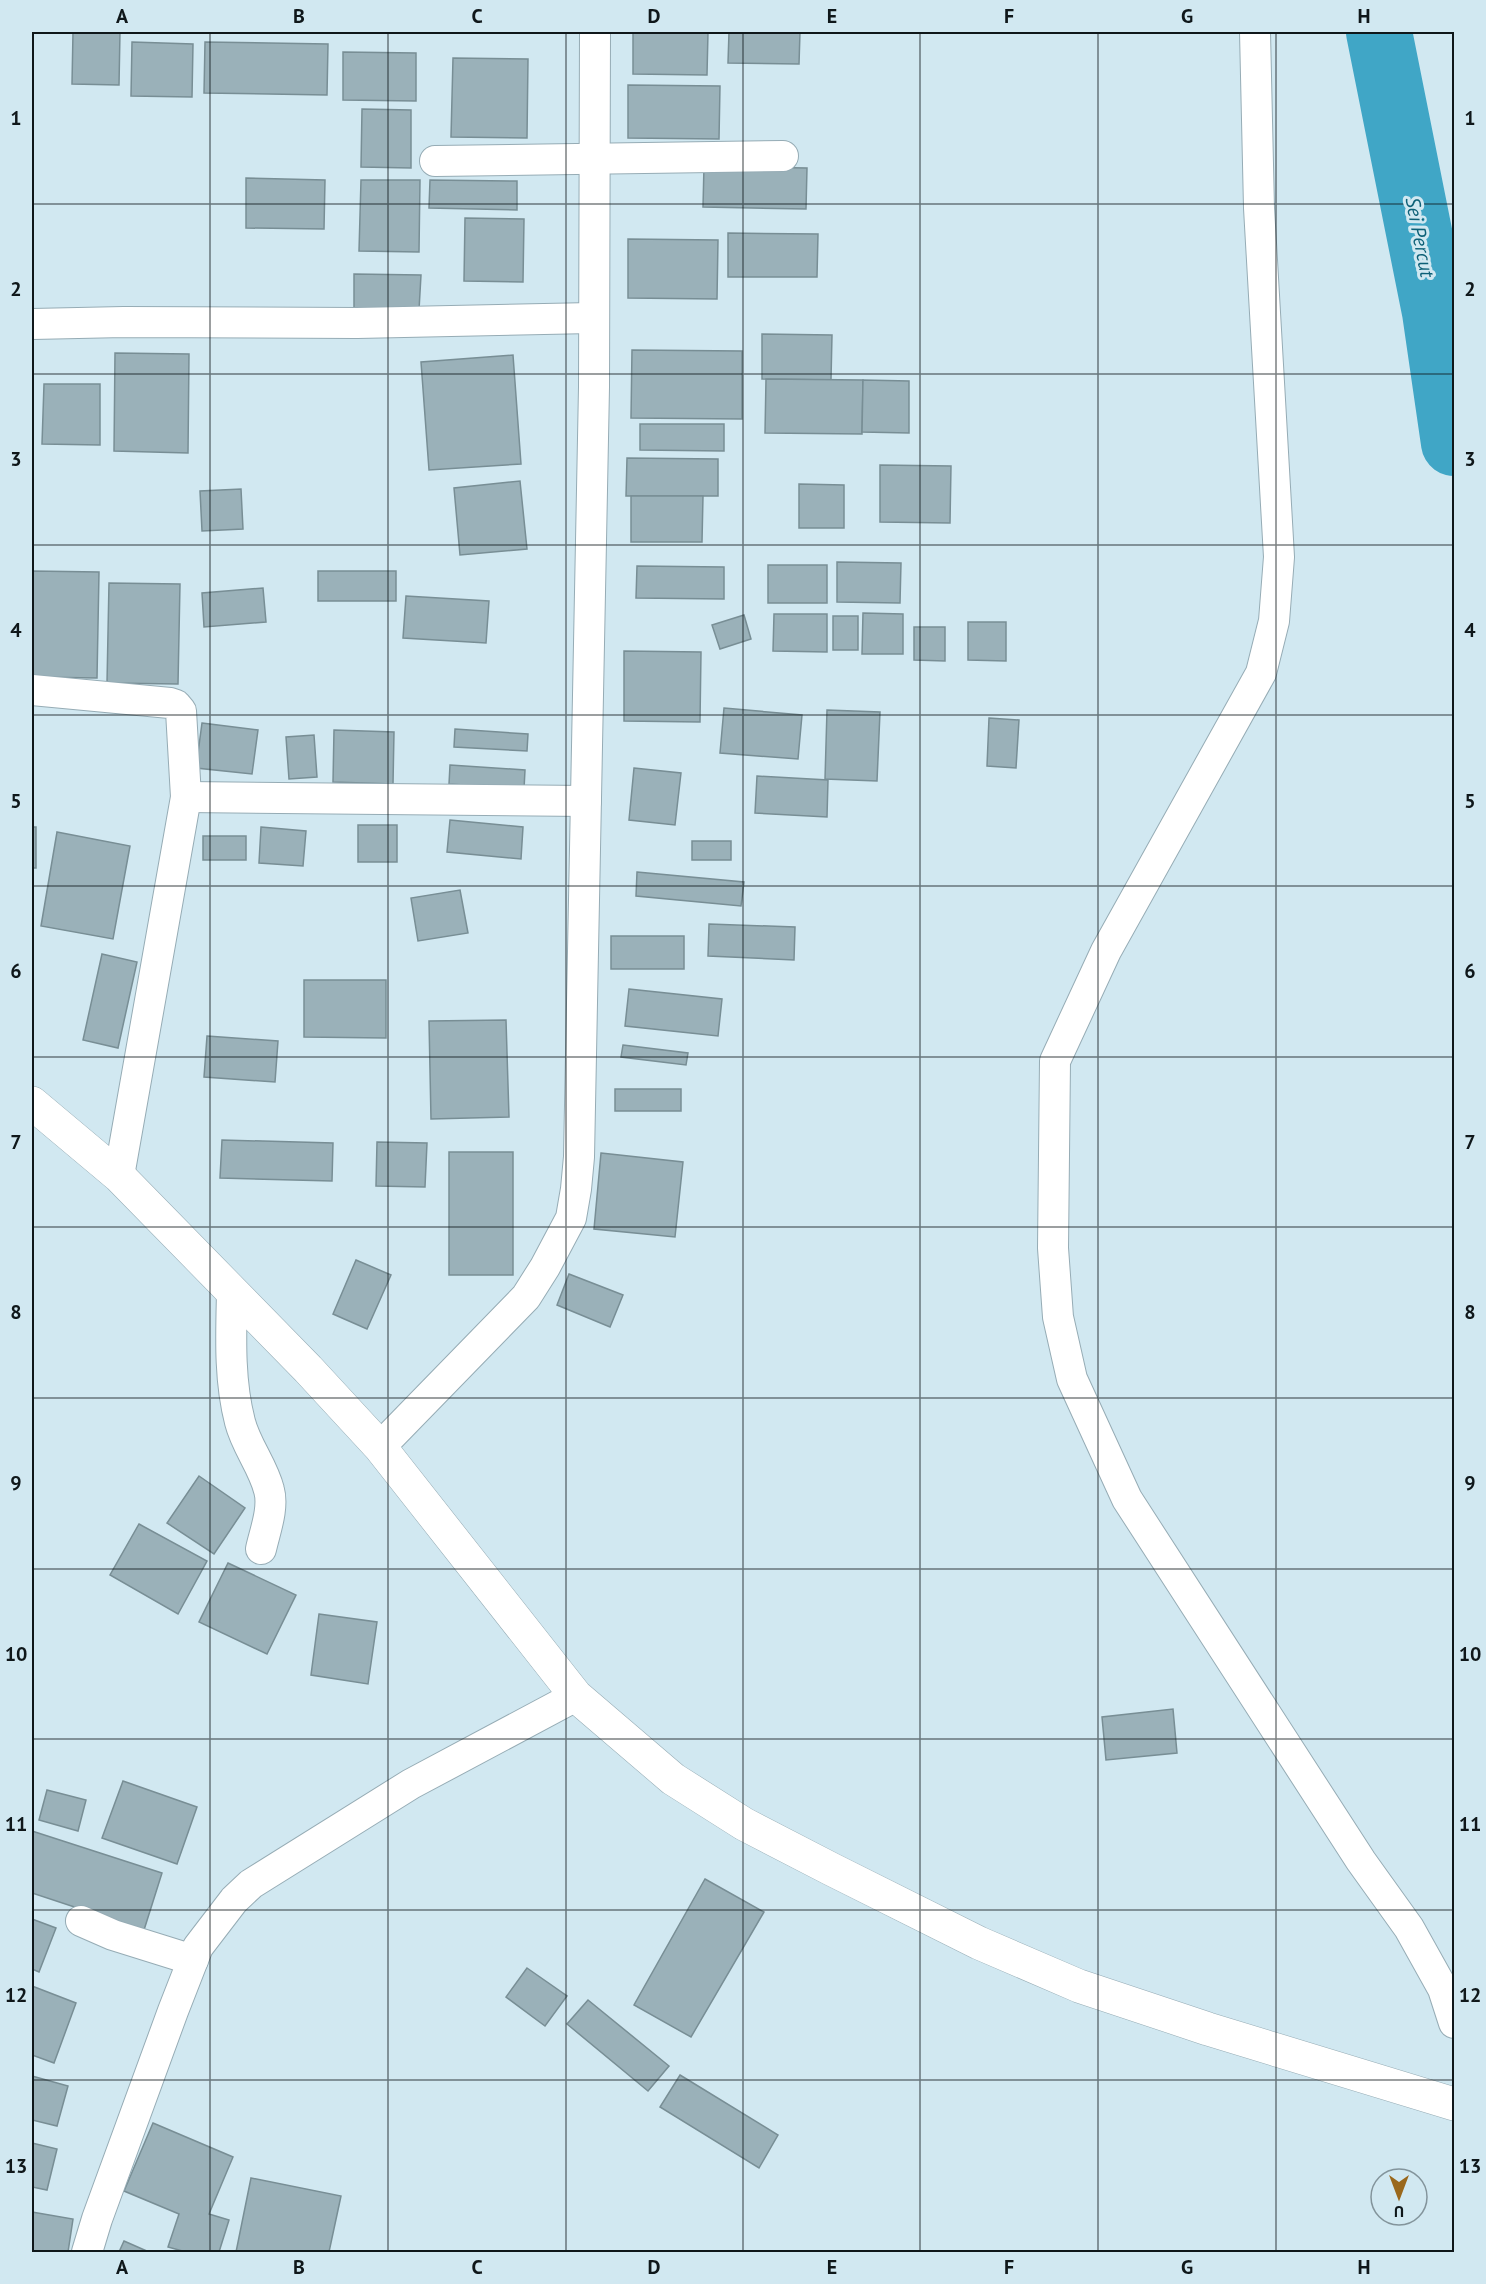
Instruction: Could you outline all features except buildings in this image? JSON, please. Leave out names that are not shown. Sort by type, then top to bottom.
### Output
[{"type":"main road","points":[[32,1103],[119,1176],[308,1370],[380,1447],[576,1696],[673,1779],[744,1824],[979,1942],[1079,1986],[1219,2033],[1455,2104]]},
{"type":"street","points":[[380,1447],[526,1298],[571,1218],[576,1189],[579,1157],[593,399],[595,32]]},
{"type":"street","points":[[1255,32],[1259,208],[1279,557],[1274,621],[1261,673],[1106,951],[1055,1061],[1053,1248],[1058,1317],[1072,1379],[1127,1499],[1354,1851],[1409,1928],[1443,1989],[1455,2023]]},
{"type":"street","points":[[435,160],[783,156]]},
{"type":"street","points":[[32,324],[357,323],[592,318]]},
{"type":"street","points":[[32,690],[176,705],[181,711],[186,797],[119,1176]]},
{"type":"street","points":[[186,797],[586,801]]},
{"type":"street","points":[[232,1293],[233,1384],[240,1422],[270,1492],[261,1549]]},
{"type":"street","points":[[87,2253],[117,2164],[198,1947],[219,1918],[251,1884],[411,1784],[576,1696]]},
{"type":"street","points":[[81,1921],[113,1935],[193,1960]]},
{"type":"waterway","name":"Sei Percut","points":[[1379,32],[1435,312],[1454,443]]}]
